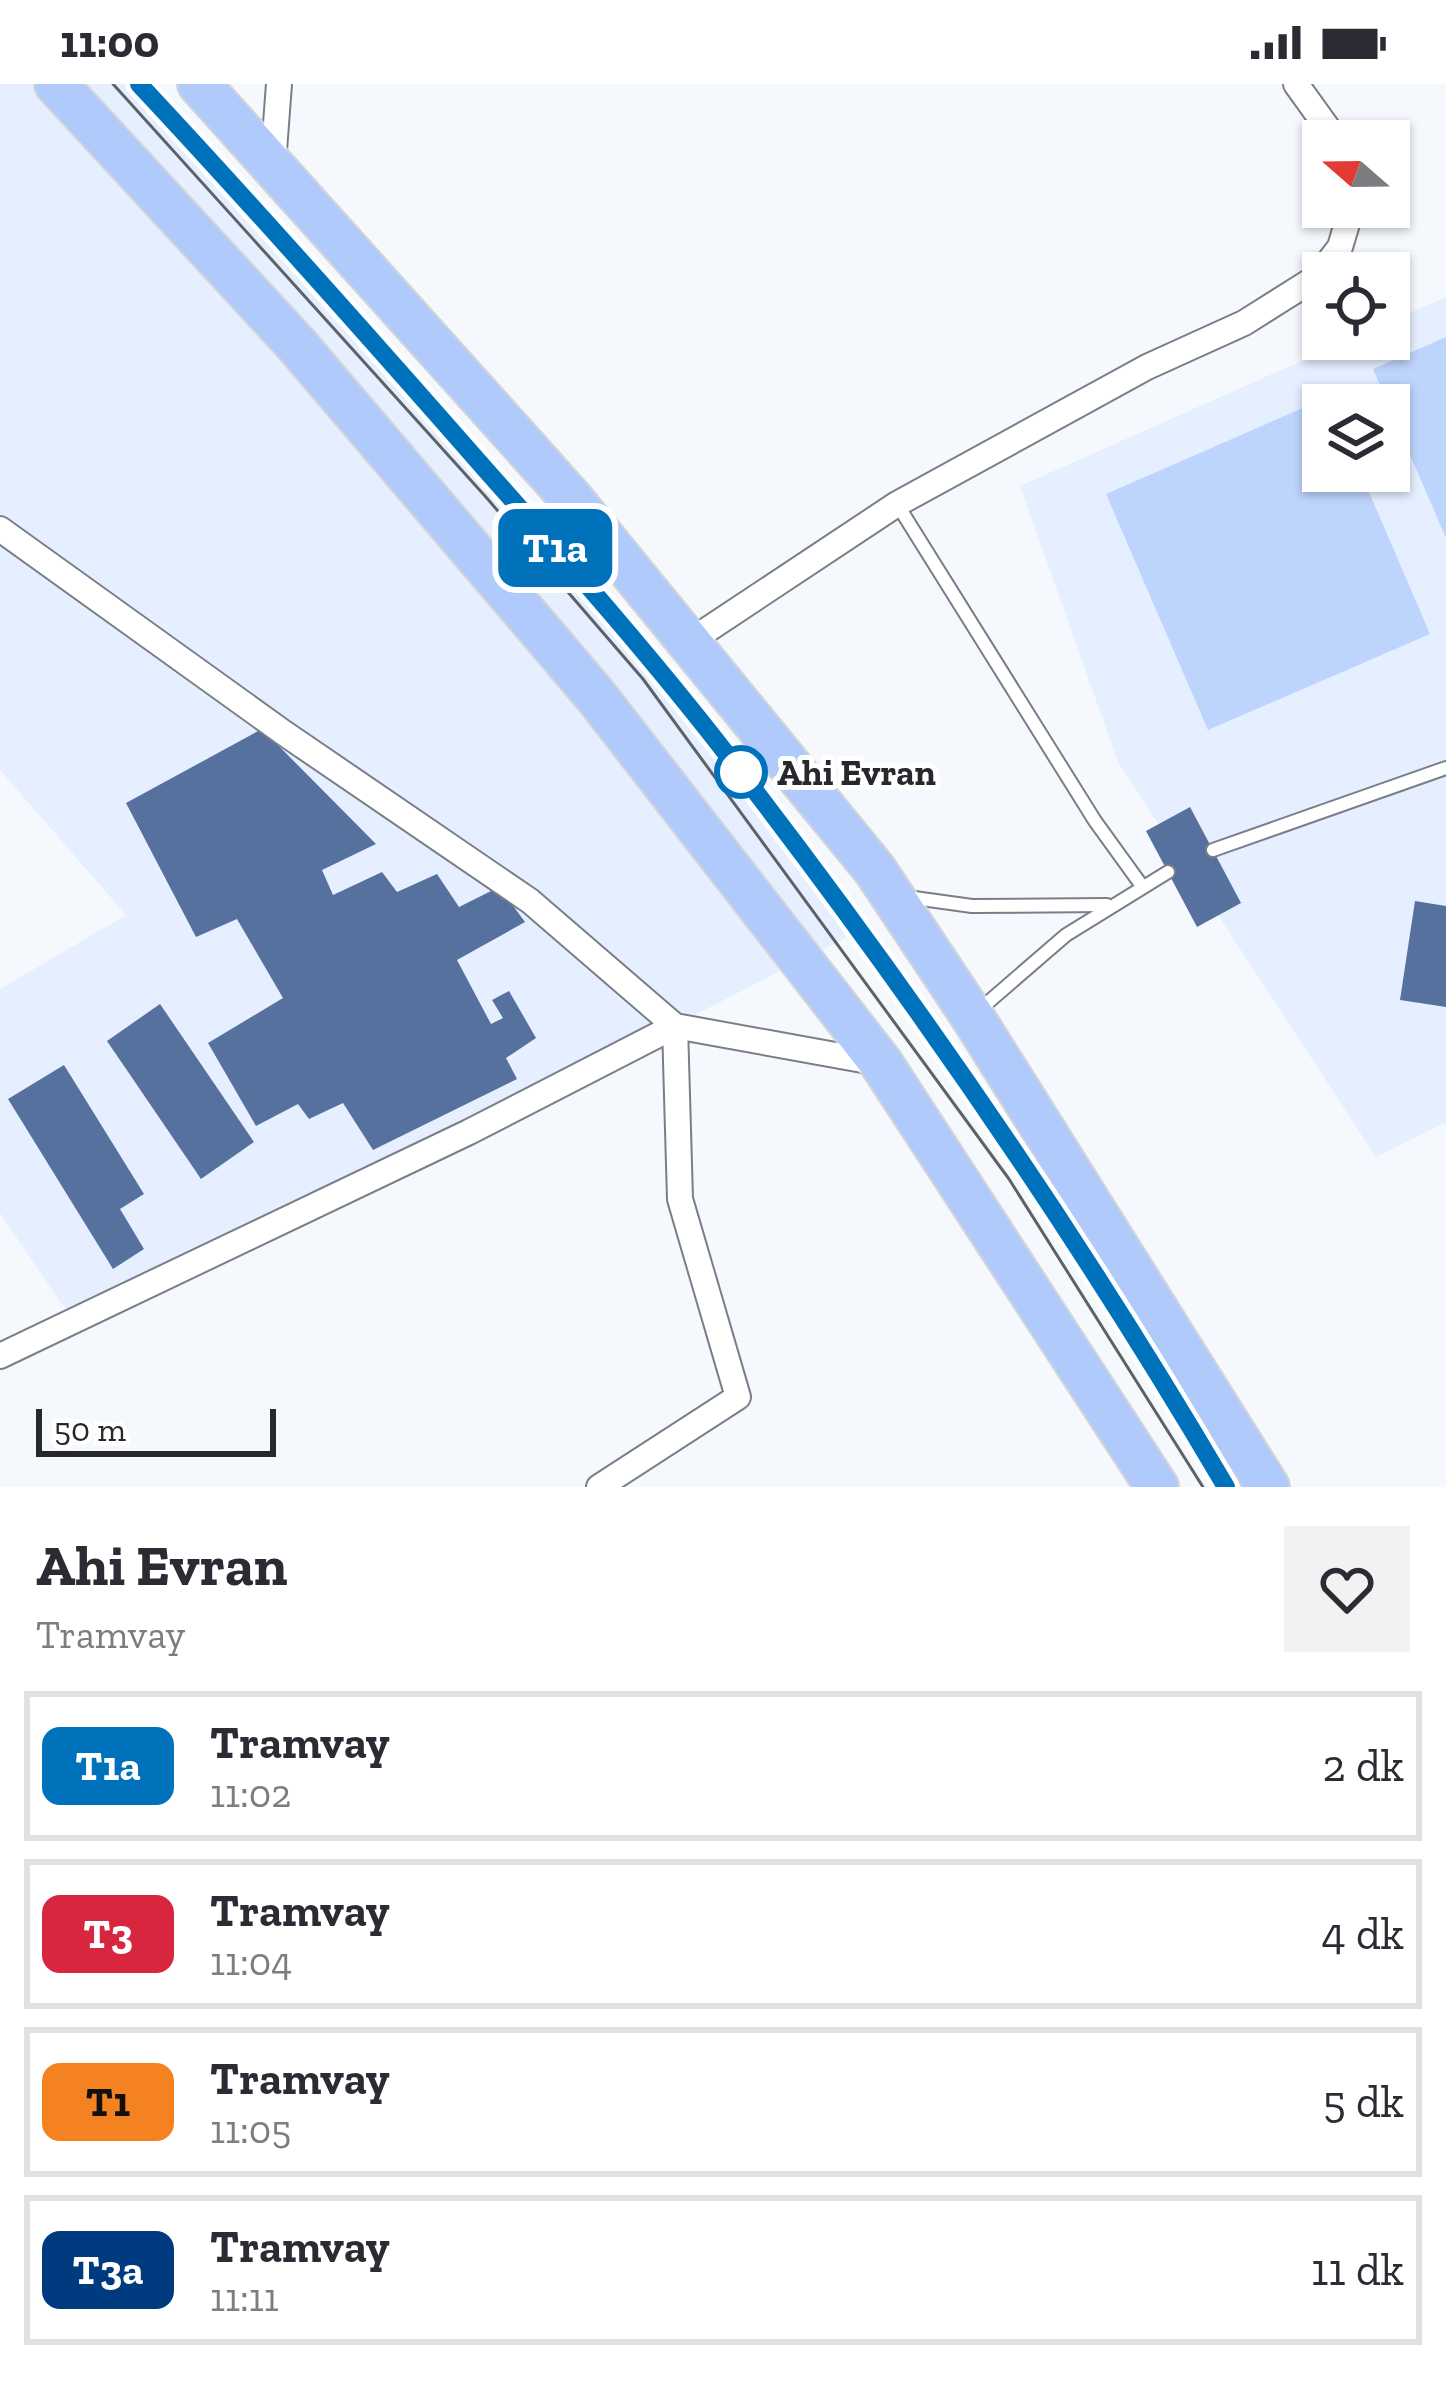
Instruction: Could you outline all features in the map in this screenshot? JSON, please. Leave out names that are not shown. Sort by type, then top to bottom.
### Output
[{"type":"highway","points":[[56,84],[296,344],[595,695],[881,1063],[1157,1487]]},
{"type":"highway","points":[[199,84],[570,497],[890,893],[1268,1487]]},
{"type":"street","points":[[273,164],[279,84]]},
{"type":"street","points":[[1296,84],[1322,120]]},
{"type":"street","points":[[689,642],[897,504],[1147,368],[1244,323],[1317,277],[1340,247],[1346,228]]},
{"type":"street","points":[[0,529],[284,733],[530,901],[675,1026],[881,1063]]},
{"type":"street","points":[[0,1356],[469,1132],[675,1026]]},
{"type":"street","points":[[599,1487],[738,1397],[680,1198],[675,1026]]},
{"type":"lane","points":[[897,504],[1095,821],[1142,886]]},
{"type":"lane","points":[[1213,850],[1446,768]]},
{"type":"lane","points":[[972,1016],[1017,974],[1108,905],[1168,872]]},
{"type":"lane","points":[[890,893],[972,906],[1108,905]]},
{"type":"shaded area","points":[[0,84],[147,84],[439,407],[853,934],[84,1327],[61,1303],[0,1213],[0,989],[126,915],[0,770]]},
{"type":"shaded area","points":[[1446,297],[1446,1122],[1376,1157],[1118,762],[1020,486],[1304,360],[1410,360],[1410,313]]},
{"type":"shaded area","points":[[1446,337],[1446,538],[1410,455],[1410,384],[1379,384],[1373,369],[1394,360],[1410,360],[1410,353]]},
{"type":"shaded area","points":[[1302,408],[1302,492],[1369,492],[1430,634],[1208,730],[1106,494]]},
{"type":"building","points":[[262,729],[376,844],[322,870],[333,895],[382,872],[397,892],[437,874],[459,907],[499,887],[525,922],[457,960],[491,1024],[503,1018],[492,1000],[509,991],[536,1038],[506,1058],[517,1079],[373,1150],[343,1103],[309,1119],[298,1104],[256,1126],[208,1043],[283,998],[237,919],[196,937],[126,803]]},
{"type":"building","points":[[1190,807],[1241,903],[1197,927],[1146,831]]},
{"type":"building","points":[[1415,901],[1446,906],[1446,1007],[1400,1000]]},
{"type":"building","points":[[160,1004],[254,1142],[201,1179],[107,1041]]},
{"type":"building","points":[[64,1065],[144,1194],[120,1209],[144,1249],[113,1269],[8,1099]]},
{"type":"tram line","points":[[113,84],[485,496],[643,679],[1009,1179],[1203,1487]]},
{"type":"tram line","points":[[139,84],[288,245],[611,615]]},
{"type":"tram line","name":"T1a","points":[[139,84],[560,553],[740,770],[902,993],[1059,1222],[1226,1487]]},
{"type":"tram line","points":[[661,675],[794,845],[1002,1139]]},
{"type":"tram line","points":[[1083,1258],[1226,1487]]},
{"type":"place","name":"Ahi Evran","points":[[741,772]]}]
